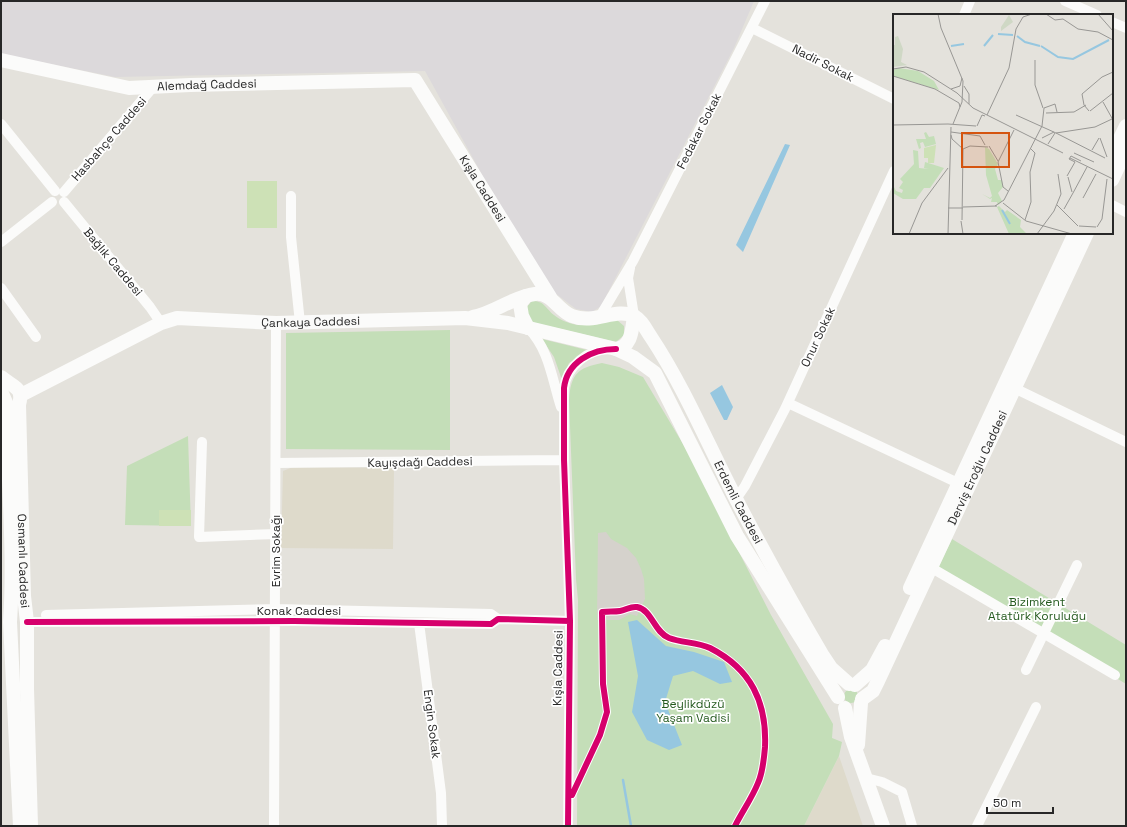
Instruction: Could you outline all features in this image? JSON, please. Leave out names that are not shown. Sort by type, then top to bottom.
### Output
[{"type":"main road","name":"Alemdağ Caddesi","points":[[1,60],[129,88],[154,86],[415,80]]},
{"type":"main road","name":"Kışla Caddesi","points":[[415,80],[550,297],[560,310],[582,319],[599,318],[618,314],[634,316]]},
{"type":"main road","points":[[1113,153],[1126,126]]},
{"type":"main road","points":[[1113,178],[1126,150]]},
{"type":"main road","name":"Derviş Eroğlu Caddesi","points":[[1010,386],[1075,234]]},
{"type":"main road","name":"Derviş Eroğlu Caddesi","points":[[852,685],[872,670],[886,644],[926,564],[1010,386],[1086,234]]},
{"type":"main road","points":[[464,318],[485,314],[510,301],[526,296],[542,294],[550,297]]},
{"type":"main road","points":[[526,296],[520,304],[522,316],[528,328]]},
{"type":"main road","points":[[616,349],[625,346],[630,340],[634,316]]},
{"type":"main road","name":"Erdemli Caddesi","points":[[634,316],[640,321],[666,359],[736,499],[823,656],[831,668],[852,685]]},
{"type":"main road","name":"Çankaya Caddesi","points":[[11,395],[162,323],[177,318],[276,323],[464,318],[508,323],[616,349]]},
{"type":"main road","name":"Erdemli Caddesi","points":[[616,349],[633,357],[655,373],[737,536],[842,702]]},
{"type":"main road","points":[[1,377],[11,395]]},
{"type":"main road","name":"Osmanlı Caddesi","points":[[11,395],[24,596],[27,619],[27,689],[31,826]]},
{"type":"main road","name":"Osmanlı Caddesi","points":[[11,395],[12,595],[8,622],[20,826]]},
{"type":"main road","name":"Derviş Eroğlu Caddesi","points":[[861,701],[873,691],[878,681],[926,564]]},
{"type":"main road","points":[[8,622],[20,631],[27,619]]},
{"type":"main road","points":[[859,755],[858,731],[861,691],[852,685],[840,689],[842,702],[851,737],[859,755],[883,826]]},
{"type":"main road","points":[[842,702],[854,708],[861,701]]},
{"type":"street","name":"Fedakar Sokak","points":[[633,261],[765,1]]},
{"type":"street","points":[[964,14],[970,1]]},
{"type":"street","points":[[1065,1],[1095,14]]},
{"type":"street","points":[[1113,22],[1126,28]]},
{"type":"street","name":"Nadir Sokak","points":[[752,28],[893,98]]},
{"type":"street","name":"Hasbahçe Caddesi","points":[[61,195],[154,86]]},
{"type":"street","name":"Bağlık Caddesi","points":[[1,124],[61,195],[162,323]]},
{"type":"street","name":"Onur Sokak","points":[[736,499],[745,486],[788,404],[893,173]]},
{"type":"street","points":[[1,242],[52,202],[51,197],[61,195]]},
{"type":"street","points":[[291,196],[290,225],[300,323]]},
{"type":"street","points":[[1113,206],[1126,212]]},
{"type":"street","points":[[633,261],[628,278],[634,316]]},
{"type":"street","points":[[599,318],[633,261]]},
{"type":"street","points":[[1,288],[36,337]]},
{"type":"street","name":"Evrim Sokağı","points":[[274,826],[276,323]]},
{"type":"street","points":[[528,328],[540,342],[548,359],[564,415]]},
{"type":"street","points":[[564,415],[565,378],[570,370],[585,357],[594,352],[605,349],[616,349]]},
{"type":"street","points":[[1010,386],[1126,442]]},
{"type":"street","points":[[788,404],[963,485]]},
{"type":"street","name":"Kışla Caddesi","points":[[564,415],[564,460],[570,621],[568,826]]},
{"type":"street","points":[[202,442],[199,537],[276,534]]},
{"type":"street","name":"Kayışdağı Caddesi","points":[[276,463],[564,460]]},
{"type":"street","points":[[926,564],[1115,675]]},
{"type":"street","points":[[1026,670],[1077,565]]},
{"type":"street","name":"Konak Caddesi","points":[[27,619],[276,609],[491,614],[498,619],[570,621]]},
{"type":"street","name":"Konak Caddesi","points":[[27,619],[276,623],[491,624],[498,619]]},
{"type":"street","name":"Engin Sokak","points":[[419,623],[441,793],[442,826]]},
{"type":"street","points":[[977,826],[1036,707]]},
{"type":"street","points":[[866,778],[882,782],[902,792],[912,826]]},
{"type":"shaded area","points":[[1,1],[754,1],[734,48],[601,306],[592,312],[576,309],[555,293],[491,191],[425,71],[115,77],[1,54]]},
{"type":"shaded area","points":[[293,467],[394,468],[393,549],[281,548],[283,471]]},
{"type":"shaded area","points":[[606,532],[611,539],[627,548],[636,558],[641,569],[644,579],[645,599],[637,616],[630,614],[619,620],[597,620],[598,533]]},
{"type":"shaded area","points":[[839,756],[863,826],[804,826]]},
{"type":"green space","points":[[247,181],[277,181],[277,228],[247,228]]},
{"type":"green space","points":[[532,301],[540,302],[559,319],[568,323],[577,325],[617,320],[624,326],[624,335],[616,342],[531,322],[525,309]]},
{"type":"green space","points":[[450,330],[450,450],[286,449],[286,333]]},
{"type":"green space","points":[[542,339],[591,351],[569,363],[562,380],[554,357]]},
{"type":"green space","name":"Beylikdüzü Yaşam Vadisi","points":[[602,363],[619,367],[643,377],[689,454],[771,615],[833,724],[832,738],[842,742],[839,756],[804,826],[577,826],[578,600],[569,400],[571,384],[577,374],[587,367]]},
{"type":"green space","points":[[188,436],[191,526],[125,525],[127,466]]},
{"type":"green space","points":[[159,510],[191,510],[191,526],[159,526]]},
{"type":"green space","name":"Bizimkent Atatürk Koruluğu","points":[[952,539],[1126,645],[1126,684],[938,568]]},
{"type":"green space","points":[[848,689],[854,689],[858,693],[858,699],[854,703],[848,703],[844,699],[844,693]]},
{"type":"water","points":[[785,144],[790,145],[743,252],[736,245]]},
{"type":"water","points":[[722,385],[733,407],[727,420],[724,420],[710,393]]},
{"type":"water","points":[[637,620],[666,646],[694,652],[724,662],[732,682],[720,684],[693,671],[673,676],[665,702],[682,745],[669,750],[647,740],[632,712],[638,676],[628,622]]},
{"type":"waterway","points":[[623,780],[631,826]]},
{"type":"cycle path","points":[[568,826],[570,621],[564,460],[564,388],[566,379],[575,364],[590,354],[598,351],[616,349]]},
{"type":"cycle path","points":[[572,795],[600,735],[607,712],[603,684],[602,612],[620,611],[637,607],[646,612],[660,631],[669,638],[705,646],[724,656],[736,666],[754,688],[763,716],[765,731],[764,761],[756,789],[735,826]]},
{"type":"cycle path","points":[[27,622],[294,621],[491,624],[498,619],[570,621]]}]
